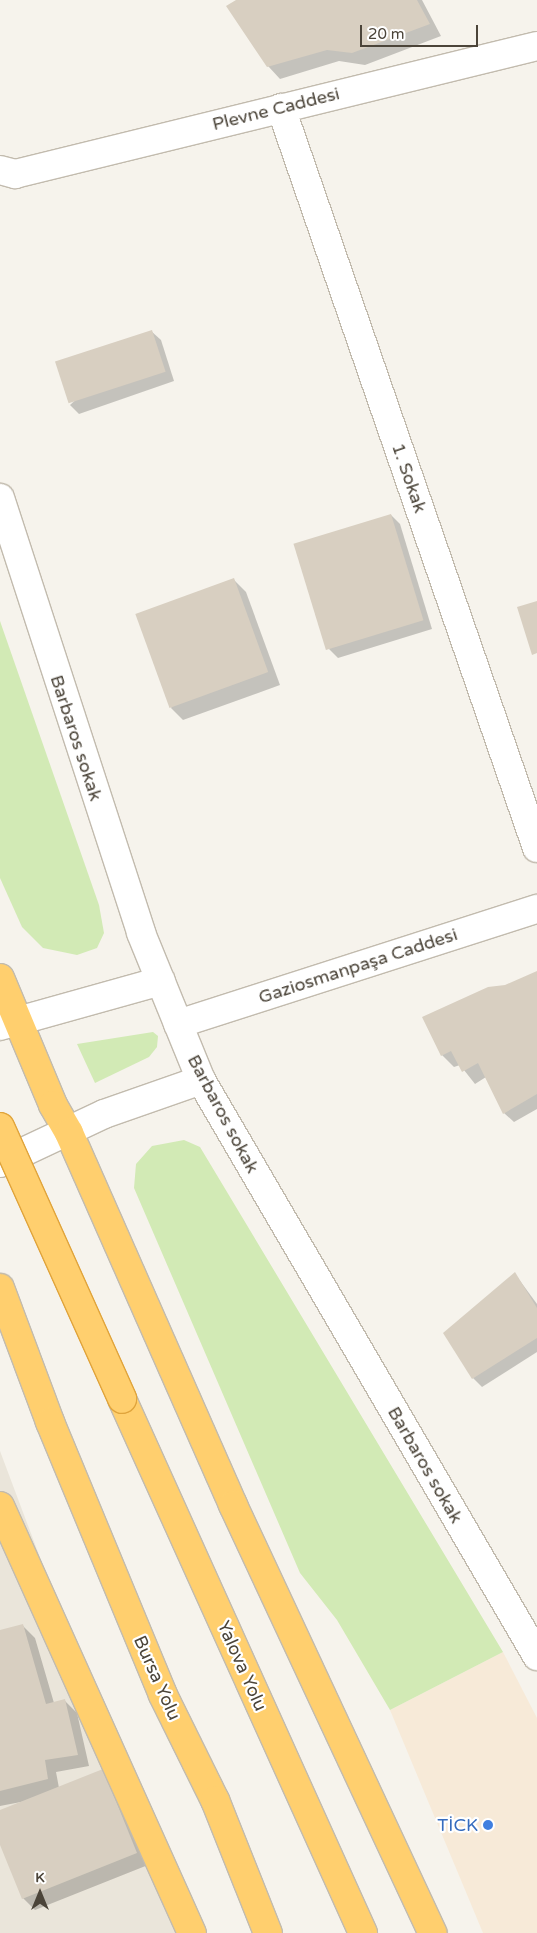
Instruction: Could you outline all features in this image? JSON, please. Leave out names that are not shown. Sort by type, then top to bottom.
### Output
[{"type":"highway","points":[[0,978],[9,1023],[69,1133],[232,1505],[433,1933]]},
{"type":"highway","name":"Yalova Yolu","points":[[0,1127],[363,1933]]},
{"type":"highway","name":"Bursa Yolu","points":[[0,1288],[50,1422],[163,1695],[215,1800],[268,1933]]},
{"type":"highway","points":[[0,1506],[192,1933]]},
{"type":"street","name":"Plevne Caddesi","points":[[5,179],[280,108],[537,46]]},
{"type":"street","name":"1. Sokak","points":[[280,108],[537,848]]},
{"type":"street","name":"Barbaros sokak","points":[[0,498],[141,933],[201,1080],[537,1656]]},
{"type":"street","name":"Gaziosmanpaşa Caddesi","points":[[178,1024],[537,909]]},
{"type":"street","points":[[9,1023],[161,981]]},
{"type":"street","points":[[0,1163],[69,1133],[104,1114],[201,1080]]},
{"type":"shaded area","points":[[0,1451],[181,1933],[0,1933]]},
{"type":"shaded area","name":"TİCK","points":[[503,1652],[537,1718],[537,1933],[483,1933],[390,1710]]},
{"type":"green space","points":[[0,621],[99,905],[104,933],[97,948],[77,955],[43,948],[22,927],[0,878]]},
{"type":"green space","points":[[153,1032],[158,1036],[157,1047],[149,1057],[95,1083],[77,1044]]},
{"type":"green space","points":[[184,1140],[200,1147],[503,1652],[390,1710],[337,1620],[300,1573],[134,1188],[136,1164],[152,1146]]},
{"type":"building","points":[[236,0],[417,0],[430,24],[352,53],[327,50],[267,67],[226,6]]},
{"type":"building","points":[[152,330],[166,372],[69,403],[55,362]]},
{"type":"building","points":[[391,514],[423,620],[326,650],[293,544]]},
{"type":"building","points":[[234,578],[268,672],[170,708],[135,614]]},
{"type":"building","points":[[537,601],[537,653],[532,655],[517,607]]},
{"type":"building","points":[[537,971],[537,1094],[503,1114],[478,1063],[462,1072],[451,1051],[441,1056],[422,1017],[488,987],[505,985]]},
{"type":"building","points":[[515,1272],[537,1308],[537,1338],[472,1379],[443,1333]]},
{"type":"building","points":[[23,1624],[46,1704],[65,1699],[78,1755],[45,1760],[48,1779],[0,1791],[0,1630]]},
{"type":"building","points":[[103,1769],[137,1853],[22,1899],[0,1845],[0,1810]]},
{"type":"place","name":"TİCK","points":[[488,1825]]}]
